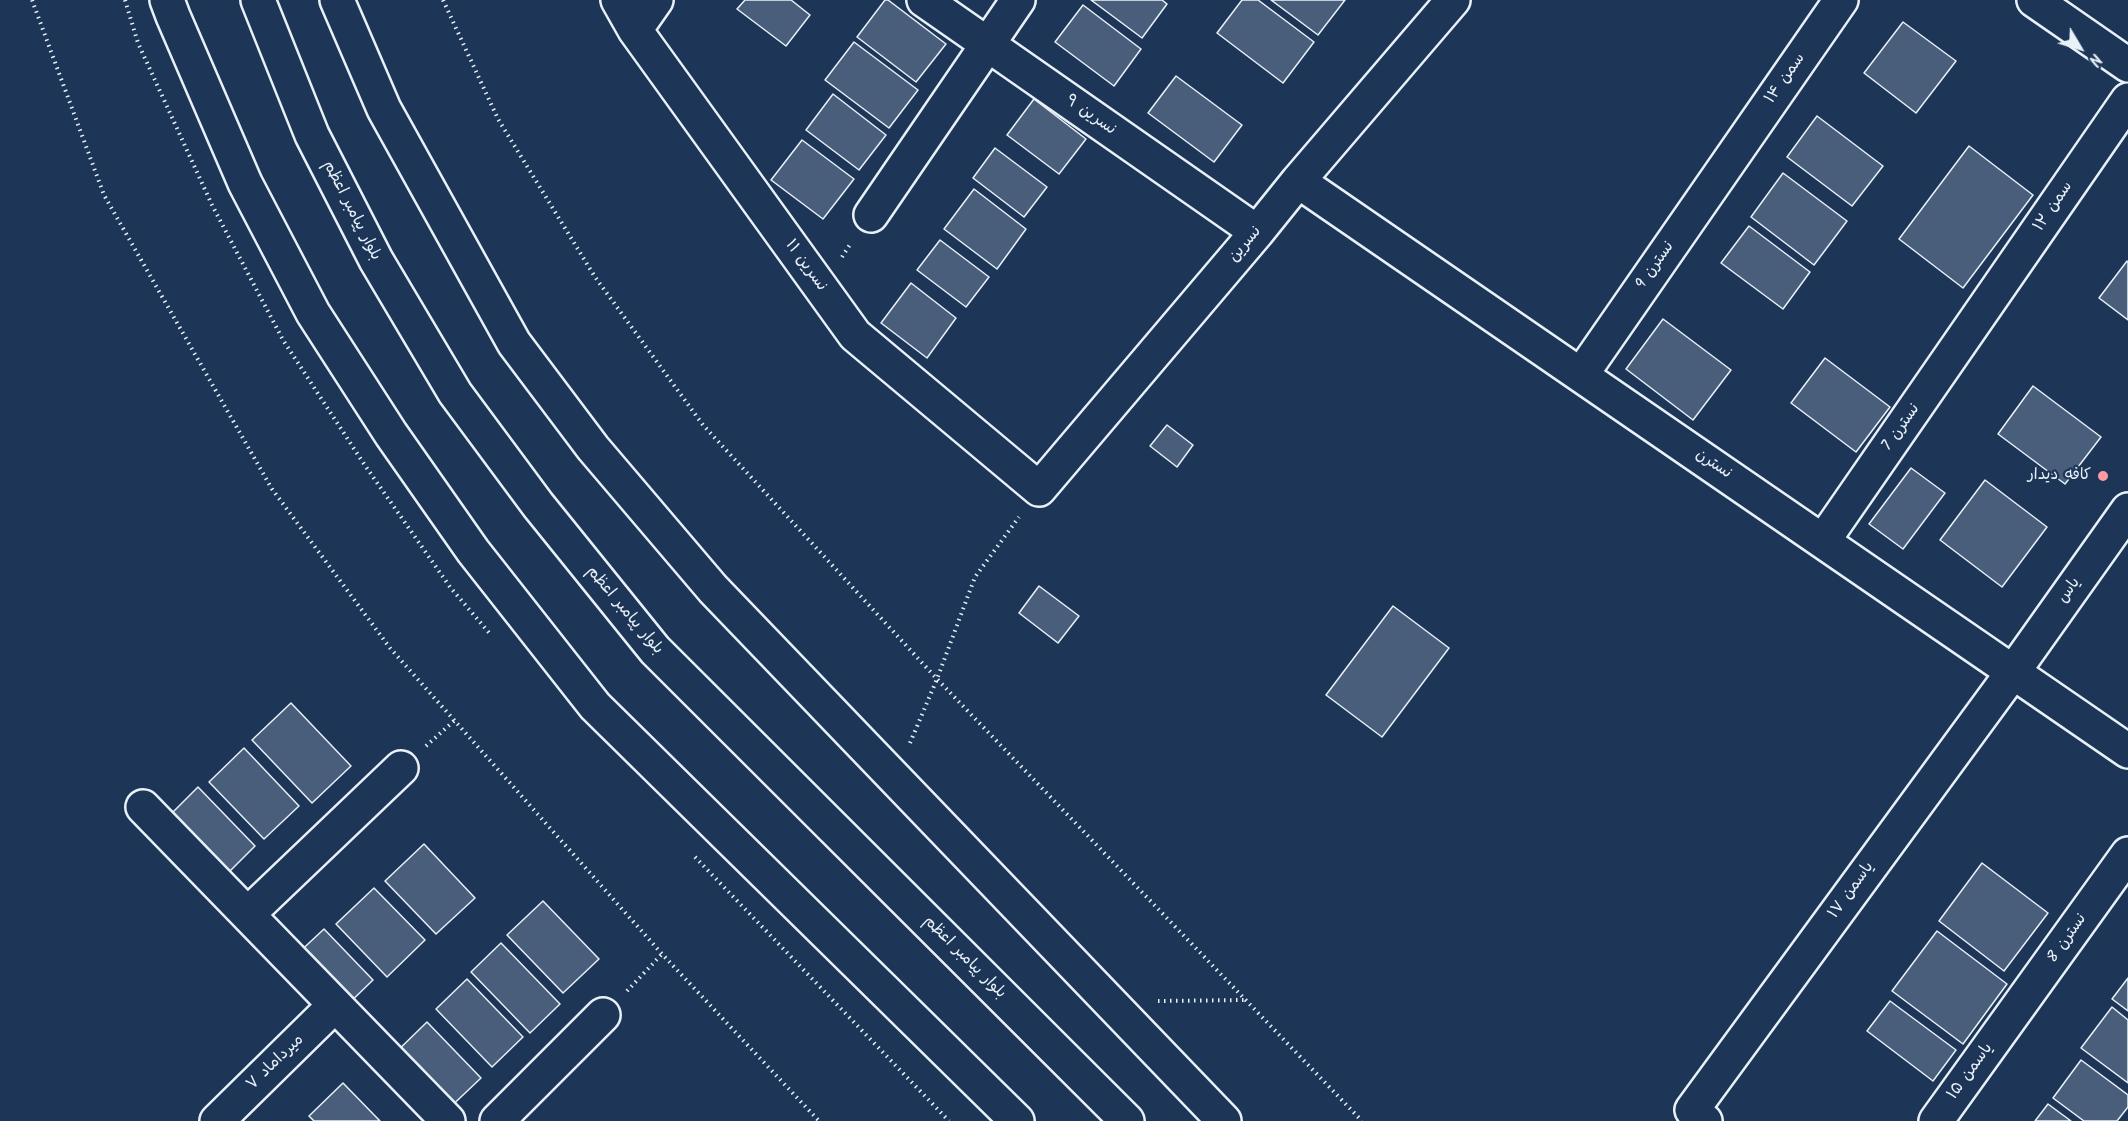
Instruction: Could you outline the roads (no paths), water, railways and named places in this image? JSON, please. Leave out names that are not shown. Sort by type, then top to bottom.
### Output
[{"type":"street","points":[[167,0],[245,183],[313,313],[390,434],[473,551],[595,706],[1017,1121]]},
{"type":"street","name":"بلوار پیامبر اعظم","points":[[258,0],[312,135],[376,260],[455,393],[538,505],[655,650],[1127,1121]]},
{"type":"street","points":[[338,0],[384,110],[514,343],[593,448],[713,589],[1224,1121]]},
{"type":"street","name":"نسرین ۱۱","points":[[618,0],[635,30],[855,335],[1039,489]]},
{"type":"street","points":[[635,30],[656,0]]},
{"type":"street","name":"نسرین ۹","points":[[924,0],[1257,232]]},
{"type":"street","points":[[871,215],[1018,0]]},
{"type":"street","name":"سمن ۱۴","points":[[1732,158],[1841,0]]},
{"type":"street","points":[[2034,0],[2128,65]]},
{"type":"street","name":"نسرین","points":[[1039,489],[1257,232],[1439,5]]},
{"type":"street","name":"سمن ۱۲","points":[[1981,315],[2128,100]]},
{"type":"street","name":"نسترن 9","points":[[1581,375],[1732,158]]},
{"type":"street","name":"نسترن","points":[[1298,181],[2128,751]]},
{"type":"street","name":"نسترن 7","points":[[1823,541],[1981,315]]},
{"type":"street","name":"یاس","points":[[2013,672],[2128,510]]},
{"type":"street","name":"یاسمن ۱۷","points":[[1698,1115],[2013,672]]},
{"type":"street","points":[[248,914],[401,768]]},
{"type":"street","points":[[142,807],[448,1121]]},
{"type":"street","name":"نسترن 8","points":[[2007,1024],[2128,854]]},
{"type":"street","name":"میرداماد ۷","points":[[217,1121],[335,1005]]},
{"type":"street","points":[[497,1121],[603,1015]]},
{"type":"street","name":"یاسمن ۱۵","points":[[1936,1121],[2007,1024]]},
{"type":"place","name":"کافه دیدار","points":[[2103,476]]}]
